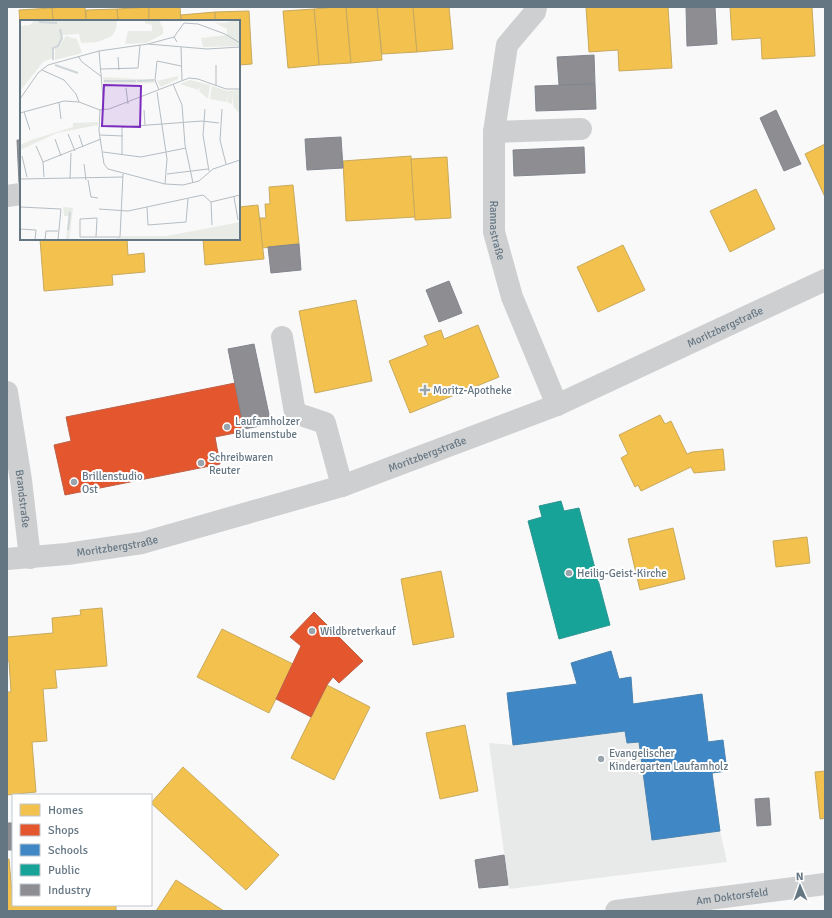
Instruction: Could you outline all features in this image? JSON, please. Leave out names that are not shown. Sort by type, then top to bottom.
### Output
[{"type":"street","name":"Rannastraße","points":[[536,7],[535,12],[507,45],[494,132],[494,232],[512,297],[558,405]]},
{"type":"street","points":[[494,132],[580,129]]},
{"type":"street","points":[[7,196],[20,194]]},
{"type":"street","name":"Moritzbergstraße","points":[[7,559],[67,554],[142,543],[342,486],[558,405],[825,280]]},
{"type":"street","points":[[282,337],[295,414],[325,423],[342,486]]},
{"type":"street","name":"Brandstraße","points":[[7,392],[21,480],[30,558]]},
{"type":"street","name":"Am Doktorsfeld","points":[[616,911],[825,884]]},
{"type":"shaded area","name":"Evangelischer Kindergarten Laufamholz","points":[[611,651],[618,679],[631,677],[633,704],[702,694],[720,831],[727,862],[509,889],[489,743],[513,745],[507,693],[578,684],[571,663]]},
{"type":"building: Homes","points":[[85,7],[86,20],[53,20],[52,8]]},
{"type":"building: Homes","points":[[149,7],[149,20],[118,20],[117,9]]},
{"type":"building: Homes","points":[[149,7],[180,7],[181,20],[149,20]]},
{"type":"building: Homes","points":[[346,7],[351,63],[319,65],[314,9]]},
{"type":"building: Homes","points":[[346,7],[377,7],[382,60],[351,63]]},
{"type":"building: Homes","points":[[377,7],[413,7],[417,52],[382,54]]},
{"type":"building: Homes","points":[[413,7],[449,7],[453,49],[417,52]]},
{"type":"building: Homes","points":[[586,7],[668,7],[672,68],[619,71],[618,50],[589,52]]},
{"type":"building: Homes","points":[[730,7],[812,7],[815,56],[762,59],[761,38],[732,40]]},
{"type":"building: Homes","points":[[52,8],[53,20],[20,20],[20,24],[19,10]]},
{"type":"building: Homes","points":[[117,9],[118,20],[86,20],[86,10]]},
{"type":"building: Homes","points":[[314,9],[319,65],[288,68],[283,11]]},
{"type":"building: Homes","points":[[249,11],[252,64],[240,65],[240,20],[215,20],[215,12]]},
{"type":"building: Homes","points":[[215,12],[215,20],[181,20],[181,15]]},
{"type":"building: Homes","points":[[825,144],[825,197],[805,154]]},
{"type":"building: Homes","points":[[411,156],[415,217],[346,221],[343,161]]},
{"type":"building: Homes","points":[[447,157],[451,218],[415,220],[411,159]]},
{"type":"building: Homes","points":[[293,185],[299,244],[262,248],[260,218],[266,218],[265,204],[270,204],[269,187]]},
{"type":"building: Homes","points":[[756,189],[775,229],[730,252],[710,211]]},
{"type":"building: Homes","points":[[258,205],[264,259],[205,265],[203,240],[240,240],[240,207]]},
{"type":"building: Homes","points":[[40,240],[127,240],[128,255],[144,253],[145,272],[112,275],[113,285],[44,291]]},
{"type":"building: Homes","points":[[623,245],[645,290],[598,312],[577,267]]},
{"type":"building: Homes","points":[[356,300],[372,381],[315,393],[299,311]]},
{"type":"building: Homes","points":[[478,325],[499,377],[410,413],[389,361],[428,345],[424,336],[441,330],[444,339]]},
{"type":"building: Homes","points":[[660,415],[665,424],[671,421],[687,454],[692,452],[723,449],[725,470],[694,473],[691,467],[641,491],[638,485],[635,487],[621,458],[628,454],[619,435]]},
{"type":"building: Homes","points":[[673,528],[685,579],[640,590],[628,539]]},
{"type":"building: Homes","points":[[807,537],[810,563],[776,567],[773,541]]},
{"type":"building: Homes","points":[[441,571],[454,637],[413,645],[401,579]]},
{"type":"building: Homes","points":[[102,608],[107,666],[55,670],[57,688],[43,689],[47,741],[32,742],[36,792],[7,795],[7,692],[11,692],[9,661],[7,661],[7,637],[53,633],[52,618],[81,615],[80,610]]},
{"type":"building: Homes","points":[[222,629],[293,664],[269,713],[197,677]]},
{"type":"building: Homes","points":[[327,685],[370,707],[334,780],[291,758]]},
{"type":"building: Homes","points":[[465,725],[478,791],[440,799],[426,733]]},
{"type":"building: Homes","points":[[183,767],[279,855],[246,890],[152,804],[152,802]]},
{"type":"building: Homes","points":[[825,771],[825,818],[820,819],[815,772]]},
{"type":"building: Homes","points":[[7,859],[9,859],[12,906],[116,906],[116,911],[7,911]]},
{"type":"building: Homes","points":[[176,880],[224,911],[156,911]]},
{"type":"building: Shops","points":[[235,383],[245,431],[215,437],[220,464],[65,495],[54,445],[71,441],[66,417]]},
{"type":"building: Shops","points":[[314,612],[363,661],[339,683],[333,677],[327,685],[311,717],[276,699],[301,646],[290,637]]},
{"type":"building: Schools","points":[[611,651],[619,679],[631,677],[633,704],[702,694],[708,742],[723,740],[727,771],[712,773],[720,831],[652,840],[639,742],[627,743],[625,731],[513,745],[507,693],[577,684],[571,663]]},
{"type":"building: Public","name":"Heilig-Geist-Kirche","points":[[561,501],[564,511],[579,508],[610,625],[559,639],[528,521],[542,517],[539,506]]},
{"type":"building: Industry","points":[[686,7],[715,7],[717,44],[687,46]]},
{"type":"building: Industry","points":[[594,55],[595,84],[559,85],[557,57]]},
{"type":"building: Industry","points":[[595,84],[596,109],[536,111],[535,86]]},
{"type":"building: Industry","points":[[776,110],[801,164],[784,171],[760,118]]},
{"type":"building: Industry","points":[[341,137],[343,168],[307,170],[305,139]]},
{"type":"building: Industry","points":[[17,140],[20,140],[19,183]]},
{"type":"building: Industry","points":[[584,147],[585,173],[514,176],[513,150]]},
{"type":"building: Industry","points":[[299,244],[301,270],[271,273],[268,247]]},
{"type":"building: Industry","points":[[449,281],[462,313],[439,322],[426,290]]},
{"type":"building: Industry","points":[[254,344],[271,424],[244,429],[228,349]]},
{"type":"building: Industry","points":[[769,798],[771,825],[757,826],[755,799]]},
{"type":"building: Industry","points":[[7,823],[12,823],[12,850],[7,850]]},
{"type":"building: Industry","points":[[504,855],[508,885],[479,888],[475,860]]},
{"type":"place","name":"Moritz-Apotheke","points":[[425,390]]},
{"type":"place","name":"Laufamholzer Blumenstube","points":[[227,427]]},
{"type":"place","name":"Schreibwaren Reuter","points":[[201,463]]},
{"type":"place","name":"Brillenstudio Ost","points":[[74,482]]},
{"type":"place","name":"Heilig-Geist-Kirche","points":[[569,573]]},
{"type":"place","name":"Wildbretverkauf","points":[[312,631]]},
{"type":"place","name":"Evangelischer Kindergarten Laufamholz","points":[[601,759]]}]
